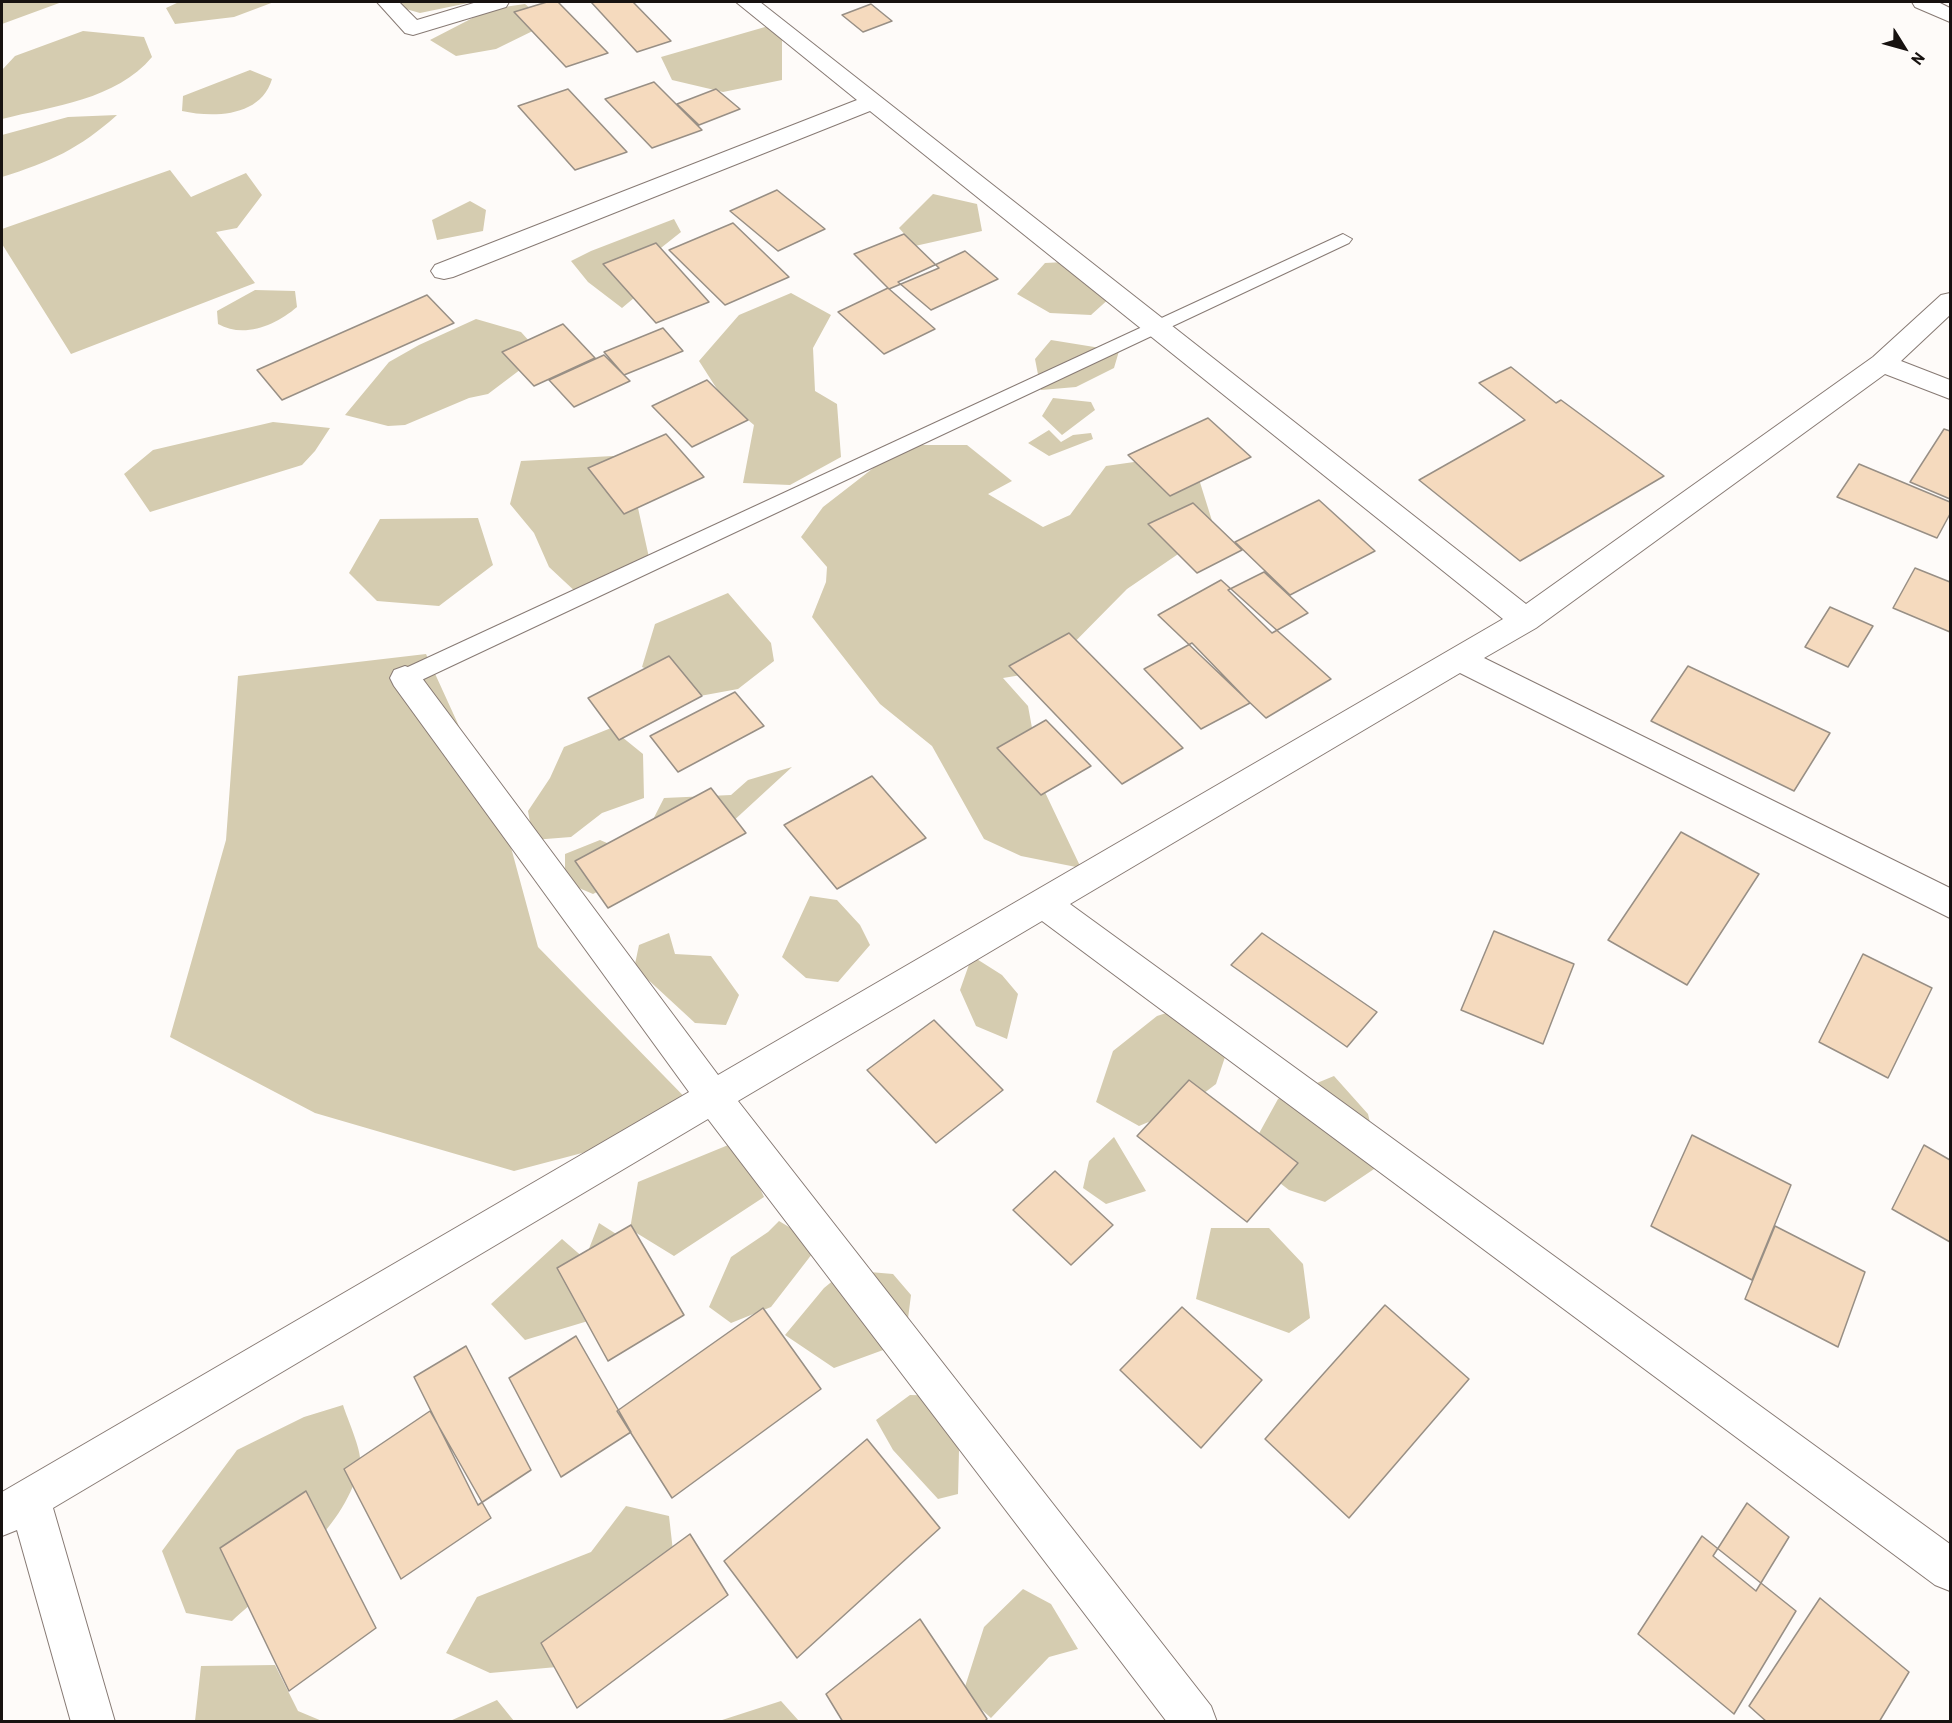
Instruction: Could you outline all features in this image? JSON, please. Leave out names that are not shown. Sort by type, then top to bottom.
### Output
[{"type":"street","points":[[387,2],[413,28],[498,2]]},
{"type":"street","points":[[747,2],[1525,620]]},
{"type":"street","points":[[1923,2],[1950,16]]},
{"type":"street","points":[[444,271],[873,102]]},
{"type":"street","points":[[93,1722],[15,1506],[714,1098],[1042,902],[1525,620],[1882,363],[1950,301]]},
{"type":"street","points":[[1882,363],[1950,390]]},
{"type":"street","points":[[1457,658],[1950,904]]},
{"type":"street","points":[[405,678],[714,1098],[1195,1722]]},
{"type":"street","points":[[1042,902],[1950,1570]]},
{"type":"lane","points":[[405,678],[1343,239]]},
{"type":"shaded area","points":[[2,2],[62,2],[2,24]]},
{"type":"shaded area","points":[[179,2],[274,2],[234,17],[175,24],[166,8]]},
{"type":"shaded area","points":[[381,2],[473,2],[420,13]]},
{"type":"shaded area","points":[[525,4],[549,23],[496,49],[456,56],[430,40],[490,9]]},
{"type":"shaded area","points":[[765,27],[785,30],[782,41],[782,80],[723,92],[672,80],[661,57]]},
{"type":"shaded area","points":[[83,31],[144,37],[152,57],[121,83],[102,92],[62,105],[2,119],[2,70],[15,56]]},
{"type":"shaded area","points":[[250,70],[272,79],[266,92],[247,108],[221,114],[182,111],[183,96]]},
{"type":"shaded area","points":[[117,115],[77,146],[35,166],[2,177],[2,135],[68,117]]},
{"type":"shaded area","points":[[170,170],[191,197],[246,173],[262,195],[237,228],[216,232],[255,283],[71,354],[2,244],[2,229]]},
{"type":"shaded area","points":[[933,194],[977,204],[982,231],[915,246],[899,228]]},
{"type":"shaded area","points":[[470,201],[486,210],[483,231],[437,240],[432,220]]},
{"type":"shaded area","points":[[674,219],[681,232],[642,263],[647,287],[622,308],[588,282],[571,261],[591,251]]},
{"type":"shaded area","points":[[1084,261],[1122,287],[1091,315],[1050,313],[1017,294],[1045,263]]},
{"type":"shaded area","points":[[255,290],[295,291],[297,307],[289,314],[259,328],[238,330],[218,324],[217,311]]},
{"type":"shaded area","points":[[791,293],[831,315],[813,348],[815,391],[837,404],[841,457],[790,485],[743,483],[754,425],[724,400],[699,361],[739,315]]},
{"type":"shaded area","points":[[476,319],[521,332],[541,354],[488,394],[469,398],[405,425],[388,426],[345,415],[389,362],[419,345]]},
{"type":"shaded area","points":[[1051,340],[1119,351],[1114,368],[1076,387],[1041,390],[1035,359]]},
{"type":"shaded area","points":[[1053,398],[1091,402],[1095,410],[1062,435],[1042,416]]},
{"type":"shaded area","points":[[273,422],[330,428],[315,451],[302,465],[150,512],[124,474],[153,450]]},
{"type":"shaded area","points":[[1049,430],[1061,442],[1073,435],[1091,433],[1093,439],[1049,456],[1028,443]]},
{"type":"shaded area","points":[[903,445],[967,445],[1012,481],[988,494],[1043,527],[1070,515],[1106,466],[1162,458],[1198,476],[1213,524],[1206,535],[1127,589],[1046,671],[1003,678],[1028,706],[1043,788],[1081,868],[1021,856],[984,839],[932,746],[880,704],[812,617],[826,582],[827,567],[801,537],[823,507]]},
{"type":"shaded area","points":[[613,456],[636,499],[652,571],[579,595],[549,567],[534,533],[510,504],[521,461]]},
{"type":"shaded area","points":[[478,518],[493,565],[439,606],[377,601],[349,573],[380,519]]},
{"type":"shaded area","points":[[728,593],[771,643],[774,661],[738,689],[689,698],[671,680],[642,667],[655,624]]},
{"type":"shaded area","points":[[426,654],[506,829],[538,947],[707,1120],[514,1171],[315,1113],[170,1037],[226,840],[238,676]]},
{"type":"shaded area","points":[[611,728],[643,754],[644,798],[602,813],[571,837],[533,840],[528,811],[550,778],[564,747]]},
{"type":"shaded area","points":[[792,767],[730,824],[640,845],[664,798],[731,795],[748,780]]},
{"type":"shaded area","points":[[600,840],[621,849],[626,877],[593,894],[565,882],[565,854]]},
{"type":"shaded area","points":[[810,896],[837,900],[860,925],[870,945],[838,982],[806,978],[782,957]]},
{"type":"shaded area","points":[[669,933],[675,954],[711,956],[739,995],[726,1025],[695,1023],[643,975],[635,964],[639,945]]},
{"type":"shaded area","points":[[972,956],[1002,975],[1018,994],[1007,1039],[976,1026],[960,990]]},
{"type":"shaded area","points":[[1194,1004],[1226,1054],[1216,1084],[1187,1106],[1139,1126],[1096,1102],[1113,1051],[1157,1016]]},
{"type":"shaded area","points":[[1334,1076],[1368,1114],[1380,1165],[1325,1202],[1289,1190],[1246,1157],[1278,1099]]},
{"type":"shaded area","points":[[1114,1137],[1146,1191],[1106,1204],[1083,1188],[1089,1161]]},
{"type":"shaded area","points":[[738,1141],[764,1197],[674,1256],[630,1229],[638,1182]]},
{"type":"shaded area","points":[[779,1221],[819,1245],[771,1307],[731,1323],[709,1307],[731,1257],[768,1232]]},
{"type":"shaded area","points":[[599,1223],[649,1255],[588,1321],[525,1340],[491,1304],[562,1239],[585,1259]]},
{"type":"shaded area","points":[[1211,1228],[1269,1228],[1303,1264],[1310,1318],[1289,1333],[1196,1299]]},
{"type":"shaded area","points":[[846,1270],[893,1274],[911,1295],[905,1342],[834,1368],[785,1335],[824,1288]]},
{"type":"shaded area","points":[[910,1395],[951,1396],[959,1451],[958,1494],[938,1499],[893,1450],[876,1420]]},
{"type":"shaded area","points":[[343,1405],[357,1443],[360,1462],[353,1485],[342,1508],[327,1529],[290,1569],[232,1621],[186,1613],[162,1551],[237,1450],[304,1417]]},
{"type":"shaded area","points":[[626,1506],[669,1516],[674,1560],[557,1667],[490,1673],[446,1653],[477,1597],[591,1552]]},
{"type":"shaded area","points":[[1023,1589],[1051,1604],[1078,1649],[1049,1657],[991,1718],[963,1693],[984,1627]]},
{"type":"shaded area","points":[[275,1665],[298,1711],[322,1721],[195,1721],[201,1666]]},
{"type":"shaded area","points":[[497,1700],[514,1721],[450,1721]]},
{"type":"shaded area","points":[[781,1701],[799,1721],[719,1721]]},
{"type":"building","points":[[547,2],[558,2],[608,53],[566,67],[514,12]]},
{"type":"building","points":[[591,2],[633,2],[671,41],[637,52]]},
{"type":"building","points":[[871,4],[892,21],[863,32],[842,15]]},
{"type":"building","points":[[654,82],[702,130],[652,148],[605,99]]},
{"type":"building","points":[[568,89],[627,152],[575,170],[518,106]]},
{"type":"building","points":[[716,89],[740,109],[699,125],[677,104]]},
{"type":"building","points":[[777,190],[825,229],[778,251],[730,211]]},
{"type":"building","points":[[733,223],[789,277],[725,305],[669,250]]},
{"type":"building","points":[[904,234],[939,268],[889,289],[854,254]]},
{"type":"building","points":[[656,243],[709,302],[656,323],[603,264]]},
{"type":"building","points":[[965,251],[998,279],[931,310],[898,282]]},
{"type":"building","points":[[888,288],[935,329],[884,354],[838,312]]},
{"type":"building","points":[[427,295],[454,323],[282,400],[257,370]]},
{"type":"building","points":[[563,324],[595,358],[534,386],[502,352]]},
{"type":"building","points":[[663,328],[683,351],[624,375],[604,352]]},
{"type":"building","points":[[604,355],[630,381],[574,407],[549,380]]},
{"type":"building","points":[[1511,367],[1556,403],[1561,400],[1664,476],[1520,561],[1419,480],[1525,420],[1479,383]]},
{"type":"building","points":[[707,380],[748,420],[692,447],[652,406]]},
{"type":"building","points":[[1208,418],[1251,457],[1170,496],[1128,455]]},
{"type":"building","points":[[1944,429],[1950,431],[1950,499],[1910,482]]},
{"type":"building","points":[[666,434],[704,477],[624,514],[588,468]]},
{"type":"building","points":[[1859,464],[1950,502],[1950,514],[1937,538],[1837,497]]},
{"type":"building","points":[[1319,500],[1375,551],[1290,595],[1235,542]]},
{"type":"building","points":[[1193,503],[1242,550],[1197,573],[1148,524]]},
{"type":"building","points":[[1915,568],[1950,582],[1950,632],[1893,608]]},
{"type":"building","points":[[1264,572],[1308,613],[1272,633],[1228,590]]},
{"type":"building","points":[[1221,580],[1331,679],[1266,718],[1158,615]]},
{"type":"building","points":[[1830,607],[1873,626],[1848,667],[1805,647]]},
{"type":"building","points":[[1069,633],[1183,748],[1122,784],[1009,666]]},
{"type":"building","points":[[1192,643],[1250,703],[1201,729],[1144,669]]},
{"type":"building","points":[[669,656],[702,696],[619,740],[588,698]]},
{"type":"building","points":[[1688,666],[1830,733],[1794,791],[1651,721]]},
{"type":"building","points":[[735,692],[764,726],[678,772],[650,736]]},
{"type":"building","points":[[1046,720],[1091,766],[1041,795],[997,748]]},
{"type":"building","points":[[872,776],[926,838],[837,889],[784,825]]},
{"type":"building","points":[[711,788],[746,833],[608,908],[575,861]]},
{"type":"building","points":[[1681,832],[1759,874],[1687,985],[1608,940]]},
{"type":"building","points":[[1494,931],[1574,964],[1543,1044],[1461,1010]]},
{"type":"building","points":[[1262,933],[1377,1012],[1347,1047],[1231,965]]},
{"type":"building","points":[[1863,954],[1932,988],[1888,1078],[1819,1042]]},
{"type":"building","points":[[934,1020],[1003,1090],[936,1143],[867,1070]]},
{"type":"building","points":[[1189,1080],[1298,1163],[1247,1222],[1137,1136]]},
{"type":"building","points":[[1692,1135],[1791,1185],[1752,1280],[1651,1226]]},
{"type":"building","points":[[1924,1145],[1950,1160],[1950,1242],[1892,1209]]},
{"type":"building","points":[[1055,1171],[1113,1225],[1071,1265],[1013,1210]]},
{"type":"building","points":[[631,1225],[684,1315],[608,1361],[557,1268]]},
{"type":"building","points":[[1775,1226],[1865,1272],[1838,1347],[1745,1299]]},
{"type":"building","points":[[1385,1305],[1469,1379],[1349,1518],[1265,1439]]},
{"type":"building","points":[[1182,1307],[1262,1380],[1201,1448],[1120,1370]]},
{"type":"building","points":[[763,1308],[821,1389],[672,1498],[617,1411]]},
{"type":"building","points":[[576,1336],[631,1432],[561,1477],[509,1378]]},
{"type":"building","points":[[466,1346],[531,1470],[478,1505],[414,1377]]},
{"type":"building","points":[[430,1411],[491,1518],[401,1579],[344,1469]]},
{"type":"building","points":[[867,1439],[940,1528],[797,1658],[724,1561]]},
{"type":"building","points":[[306,1491],[376,1628],[289,1691],[220,1548]]},
{"type":"building","points":[[1747,1503],[1789,1537],[1756,1591],[1713,1556]]},
{"type":"building","points":[[690,1534],[728,1595],[577,1708],[541,1643]]},
{"type":"building","points":[[1702,1536],[1796,1611],[1734,1714],[1638,1634]]},
{"type":"building","points":[[1820,1598],[1909,1672],[1879,1722],[1767,1722],[1749,1706]]},
{"type":"building","points":[[920,1619],[987,1719],[984,1722],[843,1722],[826,1694]]}]
